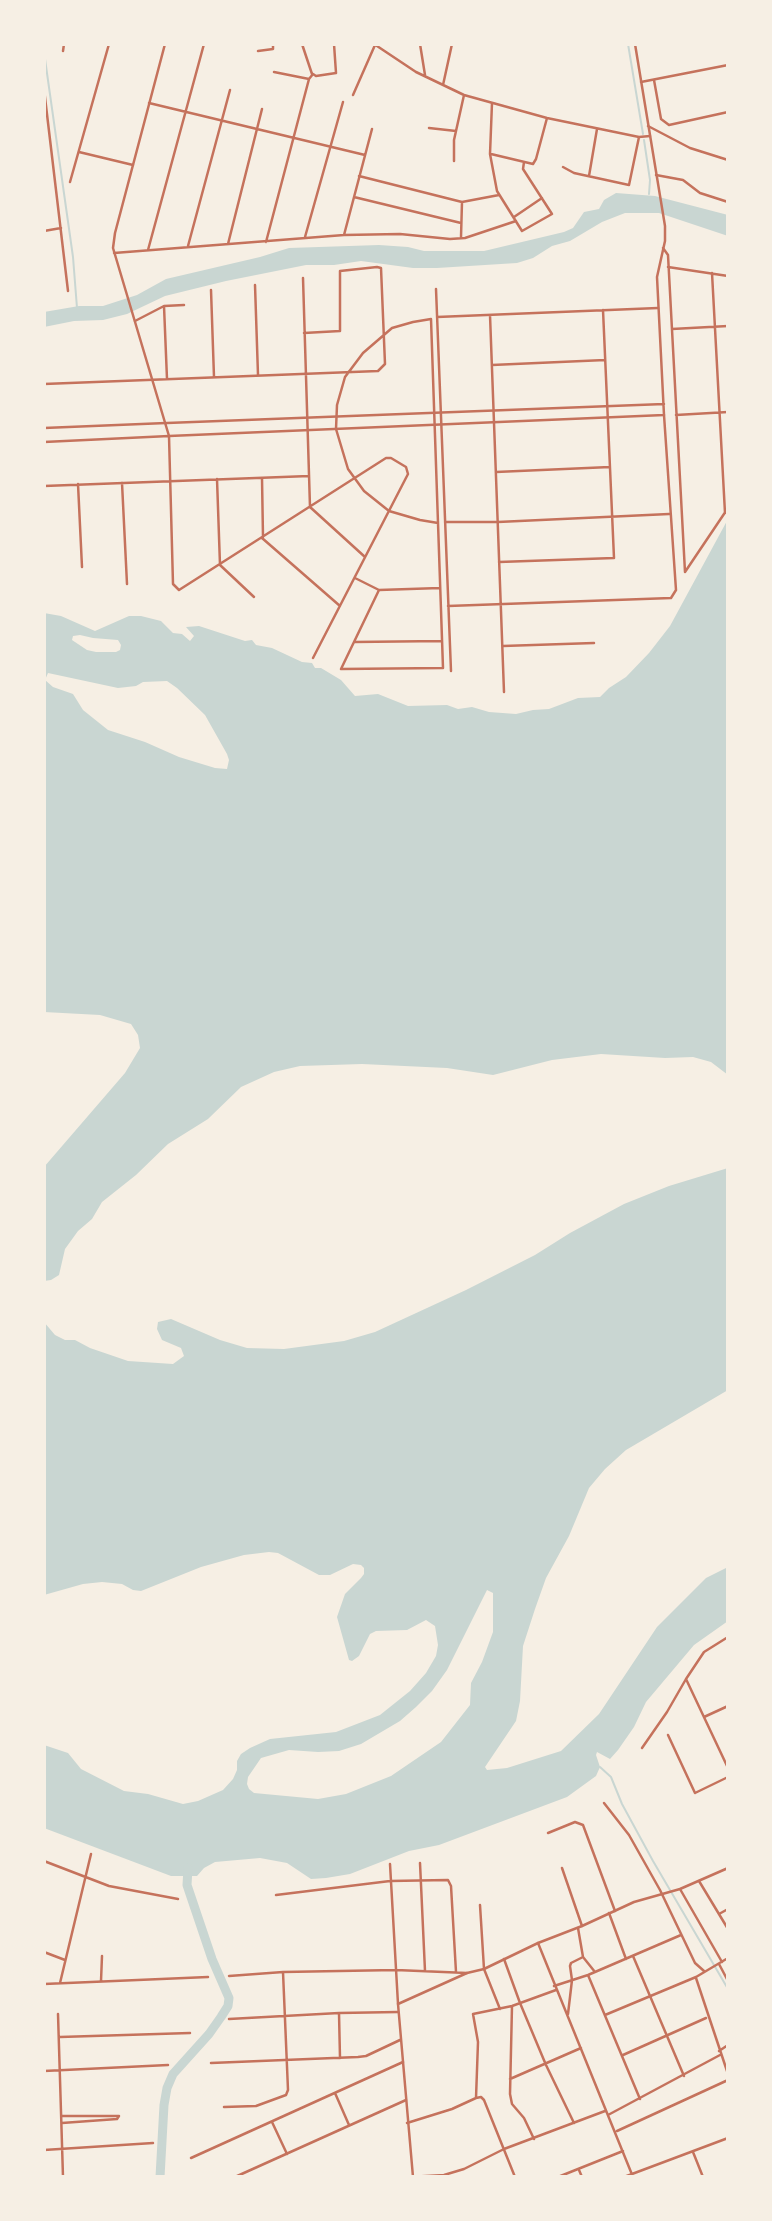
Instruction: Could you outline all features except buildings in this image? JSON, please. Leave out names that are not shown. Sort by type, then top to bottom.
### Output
[{"type":"street","points":[[62,51],[64,44]]},
{"type":"street","points":[[70,182],[109,44]]},
{"type":"street","points":[[165,44],[115,233],[114,253],[169,436],[175,587],[183,589],[386,458],[406,467],[408,474],[313,658]]},
{"type":"street","points":[[148,250],[204,44]]},
{"type":"street","points":[[258,51],[273,49],[273,44]]},
{"type":"street","points":[[302,44],[313,74]]},
{"type":"street","points":[[313,74],[336,74],[334,44]]},
{"type":"street","points":[[353,95],[374,44],[425,76],[464,95],[547,118],[639,137],[650,136]]},
{"type":"street","points":[[420,44],[425,76]]},
{"type":"street","points":[[443,85],[452,44]]},
{"type":"street","points":[[449,606],[671,598],[676,590],[657,277],[665,226],[635,44]]},
{"type":"street","points":[[641,82],[728,65]]},
{"type":"street","points":[[634,69],[639,68]]},
{"type":"street","points":[[274,72],[309,79]]},
{"type":"street","points":[[266,242],[309,79],[313,74]]},
{"type":"street","points":[[654,80],[661,119],[669,125],[728,112]]},
{"type":"street","points":[[44,89],[68,291]]},
{"type":"street","points":[[188,247],[230,90]]},
{"type":"street","points":[[454,162],[456,131],[464,95]]},
{"type":"street","points":[[304,238],[343,102]]},
{"type":"street","points":[[149,103],[365,155]]},
{"type":"street","points":[[492,103],[489,154],[497,191],[522,231],[552,214],[523,169],[524,162]]},
{"type":"street","points":[[228,244],[262,109]]},
{"type":"street","points":[[641,114],[646,113]]},
{"type":"street","points":[[489,154],[533,164],[537,159],[547,118]]},
{"type":"street","points":[[648,126],[690,148],[728,160]]},
{"type":"street","points":[[429,128],[456,131]]},
{"type":"street","points":[[344,234],[372,129]]},
{"type":"street","points":[[589,176],[597,129]]},
{"type":"street","points":[[563,167],[574,173],[629,184],[639,137]]},
{"type":"street","points":[[79,152],[132,165]]},
{"type":"street","points":[[656,175],[682,180],[700,193],[728,202]]},
{"type":"street","points":[[359,176],[462,202],[499,195]]},
{"type":"street","points":[[354,197],[461,223]]},
{"type":"street","points":[[114,253],[344,234],[460,238],[515,219],[542,198]]},
{"type":"street","points":[[460,238],[462,202]]},
{"type":"street","points":[[44,231],[62,228]]},
{"type":"street","points":[[663,248],[668,255],[685,572],[728,508]]},
{"type":"street","points":[[668,267],[728,276]]},
{"type":"street","points":[[44,384],[378,371],[385,364],[381,268],[340,271],[340,331],[304,333]]},
{"type":"street","points":[[712,273],[725,513]]},
{"type":"street","points":[[303,278],[310,507],[365,557]]},
{"type":"street","points":[[255,285],[258,375]]},
{"type":"street","points":[[436,289],[451,671]]},
{"type":"street","points":[[211,290],[214,377]]},
{"type":"street","points":[[135,321],[164,306],[184,305]]},
{"type":"street","points":[[164,306],[167,379]]},
{"type":"street","points":[[437,317],[658,308]]},
{"type":"street","points":[[499,562],[614,558],[603,310]]},
{"type":"street","points":[[490,315],[505,692]]},
{"type":"street","points":[[379,590],[341,669],[443,668],[438,523],[434,425],[434,413],[430,319],[392,328],[363,353],[348,372],[337,405],[336,429],[348,469],[364,491],[389,511],[438,523]]},
{"type":"street","points":[[672,329],[728,326]]},
{"type":"street","points":[[492,365],[605,360]]},
{"type":"street","points":[[44,428],[664,404]]},
{"type":"street","points":[[676,415],[728,412]]},
{"type":"street","points":[[44,442],[664,415]]},
{"type":"street","points":[[496,472],[610,467]]},
{"type":"street","points":[[44,486],[309,476]]},
{"type":"street","points":[[262,478],[263,537],[340,606]]},
{"type":"street","points":[[218,479],[220,565],[254,597]]},
{"type":"street","points":[[122,483],[127,584]]},
{"type":"street","points":[[78,484],[82,567]]},
{"type":"street","points":[[445,522],[670,514]]},
{"type":"street","points":[[355,577],[379,590],[440,587]]},
{"type":"street","points":[[354,642],[442,641]]},
{"type":"street","points":[[503,646],[594,643]]},
{"type":"street","points":[[642,1748],[704,1652],[728,1637]]},
{"type":"street","points":[[685,1679],[728,1768]]},
{"type":"street","points":[[704,1717],[728,1706]]},
{"type":"street","points":[[668,1735],[695,1793],[728,1777]]},
{"type":"street","points":[[723,1758],[728,1755]]},
{"type":"street","points":[[604,1803],[629,1835],[695,1963],[704,1971]]},
{"type":"street","points":[[548,1833],[575,1822],[583,1825],[615,1911]]},
{"type":"street","points":[[60,1983],[91,1854]]},
{"type":"street","points":[[44,1861],[109,1886],[178,1899]]},
{"type":"street","points":[[420,1863],[425,1971]]},
{"type":"street","points":[[390,1864],[400,2040],[413,2177]]},
{"type":"street","points":[[562,1868],[580,1927],[583,1957],[596,1972]]},
{"type":"street","points":[[398,2004],[634,1902],[680,1889],[728,1868]]},
{"type":"street","points":[[276,1895],[390,1881],[448,1880],[456,1972]]},
{"type":"street","points":[[699,1881],[728,1929]]},
{"type":"street","points":[[680,1889],[728,1981]]},
{"type":"street","points":[[480,1905],[484,1969],[500,2009]]},
{"type":"street","points":[[719,1914],[728,1909]]},
{"type":"street","points":[[609,1913],[626,1959]]},
{"type":"street","points":[[476,2098],[478,2042],[473,2014],[520,2003],[682,1935]]},
{"type":"street","points":[[538,1943],[633,2176]]},
{"type":"street","points":[[44,1952],[65,1961]]},
{"type":"street","points":[[101,1981],[102,1956]]},
{"type":"street","points":[[633,1956],[684,2076]]},
{"type":"street","points":[[568,2015],[571,1963],[583,1957]]},
{"type":"street","points":[[605,2015],[696,1977],[728,1958]]},
{"type":"street","points":[[504,1959],[546,2065],[574,2123]]},
{"type":"street","points":[[229,1976],[396,1970],[467,1973]]},
{"type":"street","points":[[224,2107],[256,2106],[286,2095],[288,2090],[283,1972]]},
{"type":"street","points":[[588,1975],[640,2099]]},
{"type":"street","points":[[44,1984],[208,1976]]},
{"type":"street","points":[[696,1977],[728,2074]]},
{"type":"street","points":[[512,2006],[509,2080],[512,2104],[526,2121],[534,2139]]},
{"type":"street","points":[[229,2019],[339,2012],[398,2012]]},
{"type":"street","points":[[339,2012],[340,2058]]},
{"type":"street","points":[[58,2014],[63,2177]]},
{"type":"street","points":[[623,2055],[708,2017]]},
{"type":"street","points":[[60,2037],[190,2033]]},
{"type":"street","points":[[211,2063],[366,2056],[400,2040]]},
{"type":"street","points":[[608,2115],[684,2076],[728,2045]]},
{"type":"street","points":[[509,2080],[581,2048]]},
{"type":"street","points":[[191,2158],[402,2062]]},
{"type":"street","points":[[44,2071],[168,2065]]},
{"type":"street","points":[[615,2131],[728,2080]]},
{"type":"street","points":[[335,2093],[349,2125]]},
{"type":"street","points":[[407,2123],[481,2097],[515,2177]]},
{"type":"street","points":[[235,2177],[405,2100]]},
{"type":"street","points":[[408,2177],[444,2175],[464,2169],[504,2150],[606,2110]]},
{"type":"street","points":[[62,2116],[117,2114],[119,2117],[62,2123]]},
{"type":"street","points":[[95,2115],[95,2121]]},
{"type":"street","points":[[272,2122],[287,2155]]},
{"type":"street","points":[[624,2177],[633,2176],[728,2137]]},
{"type":"street","points":[[44,2150],[153,2143]]},
{"type":"street","points":[[558,2177],[624,2151]]},
{"type":"street","points":[[693,2152],[703,2177]]},
{"type":"street","points":[[579,2170],[582,2177]]},
{"type":"shaded area","points":[[616,193],[655,196],[728,215],[728,236],[659,213],[625,213],[602,222],[570,241],[552,246],[533,258],[517,263],[437,268],[413,268],[361,261],[306,265],[165,296],[127,314],[103,320],[74,321],[44,327],[44,312],[79,306],[103,306],[137,295],[166,279],[289,248],[379,245],[424,251],[484,251],[564,232],[573,228],[584,212],[599,209],[604,200]]},
{"type":"shaded area","points":[[728,519],[728,1075],[711,1062],[693,1057],[601,1054],[552,1060],[493,1075],[447,1068],[362,1064],[300,1066],[274,1072],[241,1087],[208,1119],[168,1144],[136,1175],[102,1202],[92,1219],[78,1231],[65,1249],[59,1275],[44,1281],[44,1167],[125,1073],[140,1048],[138,1035],[131,1024],[100,1015],[44,1012],[44,613],[61,616],[95,631],[129,616],[141,616],[161,621],[173,633],[182,634],[190,641],[194,636],[186,627],[199,626],[245,641],[252,640],[256,645],[272,648],[302,662],[312,663],[315,668],[321,668],[341,680],[355,696],[378,694],[408,706],[447,705],[458,709],[472,707],[489,712],[516,714],[549,709],[578,698],[600,697],[626,677],[670,626]],"holes":[[[73,636],[118,640],[120,650],[87,650],[72,640]],[[48,673],[118,688],[136,686],[143,682],[167,681],[205,715],[227,754],[227,769],[179,757],[108,730],[83,710],[73,694],[53,687],[45,680]]]},
{"type":"shaded area","points":[[728,1168],[728,1390],[626,1450],[589,1488],[569,1536],[546,1578],[523,1646],[520,1701],[516,1721],[485,1767],[487,1770],[507,1768],[561,1751],[599,1714],[657,1627],[706,1578],[728,1567],[728,1621],[694,1645],[646,1702],[634,1727],[610,1759],[597,1752],[600,1767],[596,1776],[567,1797],[439,1845],[409,1851],[350,1874],[326,1878],[311,1879],[287,1863],[260,1858],[215,1862],[197,1876],[171,1876],[44,1828],[44,1745],[68,1753],[81,1769],[124,1791],[148,1794],[183,1804],[198,1801],[223,1790],[233,1779],[241,1754],[250,1748],[270,1739],[336,1732],[380,1715],[410,1691],[426,1673],[436,1656],[438,1645],[435,1626],[426,1620],[407,1630],[376,1631],[370,1634],[359,1656],[349,1660],[337,1617],[345,1594],[364,1574],[364,1568],[353,1564],[330,1575],[319,1575],[278,1553],[244,1555],[201,1567],[141,1591],[122,1584],[102,1582],[83,1584],[44,1595],[44,1322],[55,1335],[65,1340],[75,1340],[128,1361],[173,1364],[184,1356],[181,1348],[162,1340],[157,1329],[158,1322],[171,1319],[220,1340],[247,1348],[284,1349],[344,1341],[375,1332],[466,1290],[535,1255],[624,1204],[669,1186]],"holes":[[[487,1590],[493,1593],[493,1632],[471,1683],[470,1705],[441,1742],[391,1776],[346,1794],[318,1799],[254,1793],[249,1789],[248,1777],[261,1758],[289,1750],[339,1751],[361,1744],[400,1721],[432,1691],[447,1670]]]},
{"type":"waterway","points":[[628,44],[643,134]]},
{"type":"waterway","points":[[44,52],[73,257],[77,308]]},
{"type":"waterway","points":[[644,140],[650,180],[649,194]]},
{"type":"waterway","points":[[600,1767],[611,1777],[622,1804],[653,1861],[728,1989]]},
{"type":"waterway","points":[[160,2177],[167,2088],[173,2074],[221,2017],[228,2006],[229,1998],[212,1959],[187,1885],[188,1868]]}]
